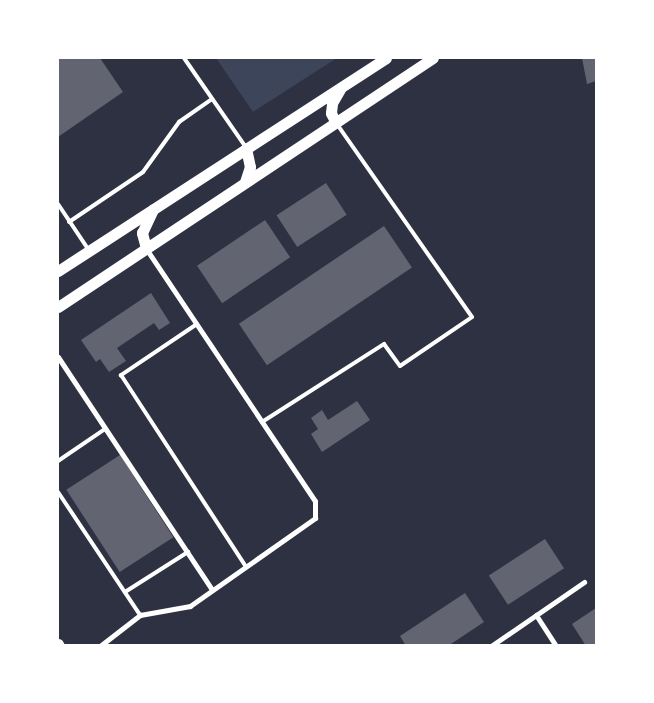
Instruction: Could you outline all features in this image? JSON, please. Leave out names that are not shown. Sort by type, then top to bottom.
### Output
[{"type":"main road","points":[[58,271],[386,58]]},
{"type":"main road","points":[[58,307],[335,121],[433,58]]},
{"type":"main road","points":[[335,121],[331,113],[332,103],[342,86]]},
{"type":"main road","points":[[245,182],[250,167],[246,148]]},
{"type":"main road","points":[[146,248],[142,233],[153,209]]},
{"type":"street","points":[[100,646],[140,615],[190,606],[315,518],[315,500],[146,248]]},
{"type":"street","points":[[58,357],[212,590]]},
{"type":"street","points":[[491,646],[584,582]]},
{"type":"street","points":[[536,615],[556,646]]},
{"type":"lane","points":[[184,58],[246,148]]},
{"type":"lane","points":[[70,222],[143,172],[179,122],[212,99]]},
{"type":"lane","points":[[262,422],[384,344],[400,366],[472,317],[335,121]]},
{"type":"lane","points":[[58,204],[89,251]]},
{"type":"lane","points":[[197,324],[121,375],[246,567]]},
{"type":"lane","points":[[58,461],[105,429]]},
{"type":"lane","points":[[58,492],[140,615]]},
{"type":"lane","points":[[125,592],[188,552]]},
{"type":"shaded area","points":[[216,58],[337,58],[253,112]]},
{"type":"building","points":[[58,58],[100,58],[123,92],[58,137]]},
{"type":"building","points":[[582,58],[596,58],[596,81],[587,84]]},
{"type":"building","points":[[326,183],[347,215],[297,247],[277,215]]},
{"type":"building","points":[[265,220],[290,257],[222,303],[197,266]]},
{"type":"building","points":[[384,226],[412,267],[267,365],[239,324]]},
{"type":"building","points":[[151,293],[170,323],[159,330],[154,323],[117,348],[126,361],[109,372],[100,359],[96,362],[81,340]]},
{"type":"building","points":[[357,401],[370,420],[322,452],[311,434],[318,429],[311,418],[322,410],[328,420]]},
{"type":"building","points":[[120,455],[173,537],[120,572],[66,490]]},
{"type":"building","points":[[545,539],[564,568],[508,605],[489,575]]},
{"type":"building","points":[[465,593],[484,622],[448,646],[406,646],[400,636]]},
{"type":"building","points":[[596,608],[596,646],[586,646],[572,624]]}]
